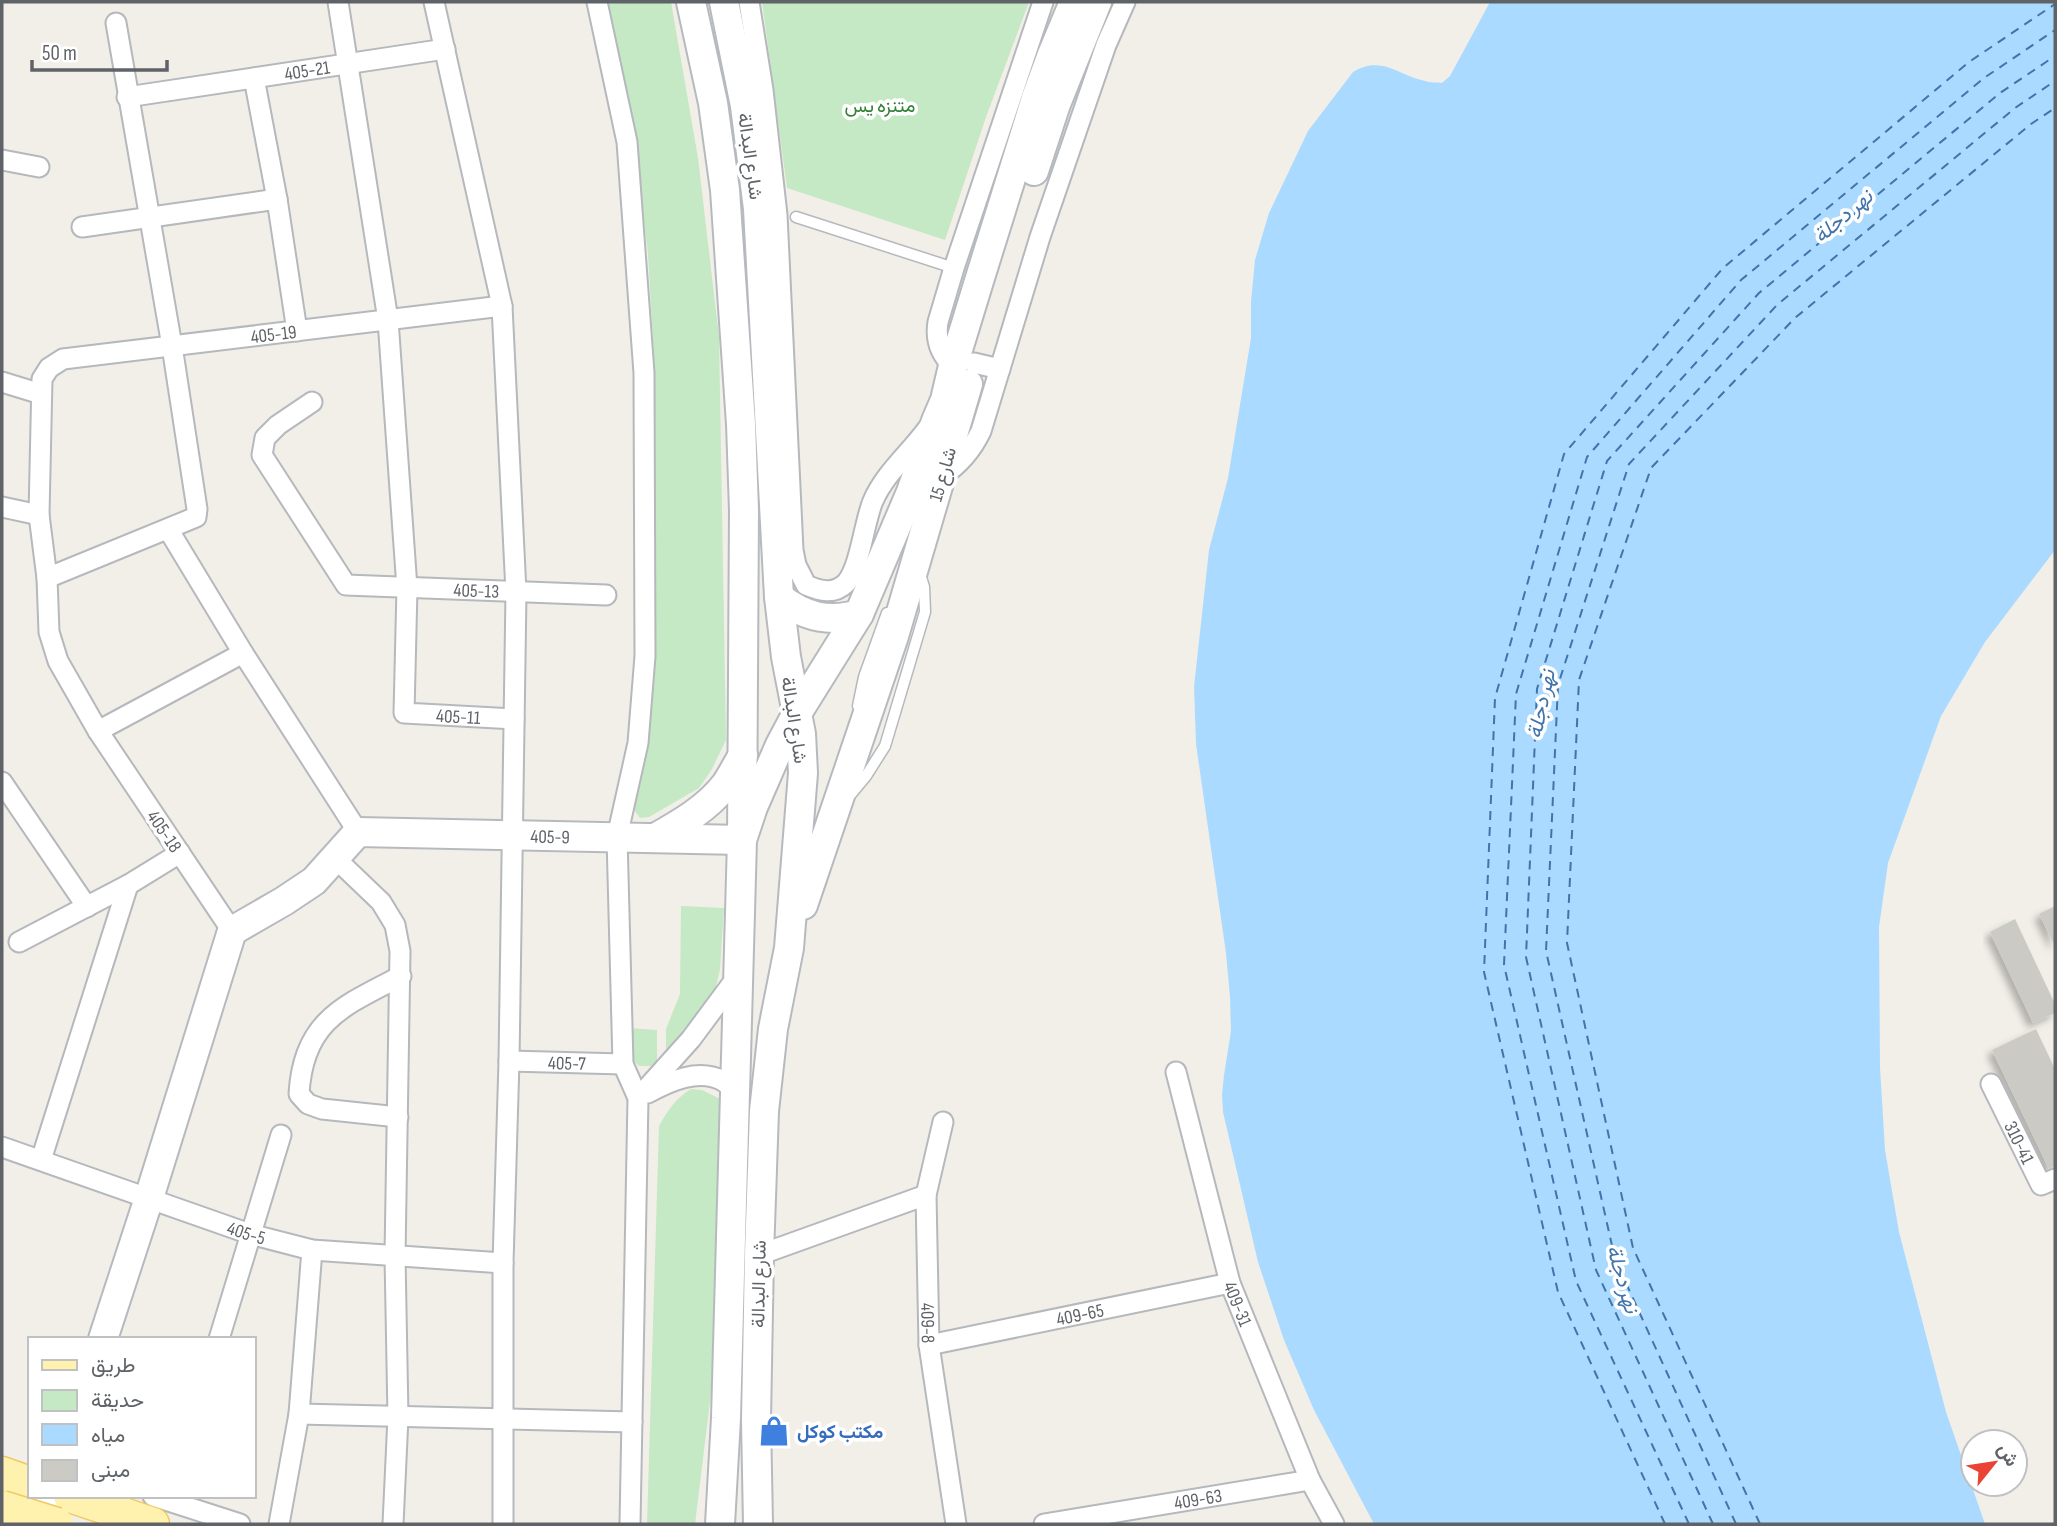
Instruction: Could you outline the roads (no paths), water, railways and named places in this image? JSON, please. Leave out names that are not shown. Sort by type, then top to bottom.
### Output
[{"type":"main road","name":"شارع البدالة","points":[[691,2],[713,103],[725,190],[741,424],[744,510],[742,840],[726,1418],[720,1524]]},
{"type":"main road","name":"شارع البدالة","points":[[724,2],[744,106],[758,209],[779,597],[786,657],[801,734],[803,773],[789,948],[777,1002],[764,1111],[756,1420],[758,1524]]},
{"type":"main road","name":"شارع 15","points":[[742,840],[766,776],[796,715],[859,614],[931,472],[976,366],[976,279],[1037,95],[1074,2]]},
{"type":"main road","name":"شارع 15","points":[[976,279],[1056,104],[1097,2]]},
{"type":"main road","name":"شارع 15","points":[[789,948],[856,748],[907,574],[931,472],[936,421],[945,400],[976,366]]},
{"type":"main road","points":[[779,597],[803,613],[817,617],[845,618],[859,614]]},
{"type":"main road","points":[[655,838],[712,800],[726,784],[743,755]]},
{"type":"main road","name":"405-9","points":[[358,832],[742,840]]},
{"type":"main road","points":[[104,1337],[232,931],[313,881],[358,832]]},
{"type":"main road","points":[[2,1473],[28,1488]]},
{"type":"main road","points":[[2,1507],[52,1501],[162,1505]]},
{"type":"street","points":[[338,2],[388,320],[407,588]]},
{"type":"street","points":[[434,2],[502,306],[516,592],[503,1263],[503,1524]]},
{"type":"street","points":[[597,2],[627,142],[644,373],[645,656],[638,743],[617,837],[623,1064],[638,1098],[630,1524]]},
{"type":"street","points":[[749,2],[763,90],[777,215],[793,550],[796,565],[806,586],[827,592],[837,590],[849,580],[873,502],[895,467],[926,431],[945,400]]},
{"type":"street","points":[[1043,2],[976,279],[937,330],[942,354],[976,366],[1040,237],[1106,45],[1125,2]]},
{"type":"street","points":[[47,578],[195,517],[197,509],[173,346],[116,23]]},
{"type":"street","name":"405-21","points":[[127,97],[444,49]]},
{"type":"street","points":[[254,78],[277,199],[297,331]]},
{"type":"street","points":[[2,160],[39,167]]},
{"type":"street","points":[[82,228],[277,199]]},
{"type":"street","name":"405-19","points":[[49,368],[63,359],[502,306]]},
{"type":"street","name":"405-18","points":[[49,368],[42,379],[39,515],[47,578],[49,632],[58,661],[98,731],[232,931]]},
{"type":"street","points":[[2,382],[41,394]]},
{"type":"street","name":"405-13","points":[[312,402],[278,425],[265,438],[262,455],[346,585],[606,595]]},
{"type":"street","points":[[2,507],[39,515]]},
{"type":"street","points":[[168,529],[243,653],[358,832]]},
{"type":"street","name":"405-11","points":[[407,588],[404,713],[514,719]]},
{"type":"street","points":[[98,731],[243,653]]},
{"type":"street","points":[[2,782],[87,907]]},
{"type":"street","points":[[19,942],[128,885],[180,853]]},
{"type":"street","points":[[335,858],[381,902],[394,925],[400,951],[395,1256],[398,1417],[393,1524]]},
{"type":"street","points":[[41,1160],[128,885]]},
{"type":"street","points":[[398,1116],[322,1109],[308,1104],[299,1094],[300,1074],[311,1042],[329,1018],[356,999],[401,976]]},
{"type":"street","points":[[638,1098],[691,1039],[737,977]]},
{"type":"street","name":"405-7","points":[[509,1061],[623,1064]]},
{"type":"street","name":"409-31","points":[[1176,1072],[1230,1283],[1310,1480],[1334,1524]]},
{"type":"street","points":[[638,1098],[665,1083],[692,1076],[709,1077],[723,1082],[736,1093]]},
{"type":"street","name":"310-41","points":[[1991,1084],[2041,1185],[2055,1179]]},
{"type":"street","name":"409-8","points":[[943,1122],[926,1195],[929,1345],[956,1524]]},
{"type":"street","points":[[220,1337],[281,1135]]},
{"type":"street","name":"405-5","points":[[2,1147],[250,1234],[312,1250],[503,1263]]},
{"type":"street","points":[[759,1255],[926,1195]]},
{"type":"street","points":[[279,1524],[299,1414],[312,1250]]},
{"type":"street","name":"409-65","points":[[929,1345],[1230,1283]]},
{"type":"street","points":[[299,1414],[632,1422]]},
{"type":"street","name":"409-63","points":[[1044,1524],[1310,1480]]},
{"type":"street","points":[[162,1505],[240,1524]]},
{"type":"lane","points":[[796,217],[976,279]]},
{"type":"lane","points":[[835,808],[866,776],[885,746],[925,611],[924,587],[907,574]]},
{"type":"lane","points":[[856,748],[855,730],[860,694],[891,601]]},
{"type":"water","name":"نهر دجلة","points":[[1490,2],[2055,2],[2055,550],[1985,642],[1941,716],[1888,863],[1879,927],[1880,1068],[1885,1150],[1899,1232],[1946,1412],[1959,1449],[1959,1498],[1976,1498],[1985,1524],[1374,1524],[1314,1410],[1284,1340],[1258,1262],[1223,1112],[1222,1095],[1231,1031],[1230,997],[1196,744],[1194,687],[1209,550],[1228,478],[1251,338],[1255,260],[1269,213],[1308,131],[1353,72],[1363,67],[1381,66],[1427,82],[1442,83],[1450,76]]},
{"type":"place","name":"مكتب كوكل","points":[[774,1431]]},
{"type":"park label","name":"متنزه يس","points":[[880,105]]}]
